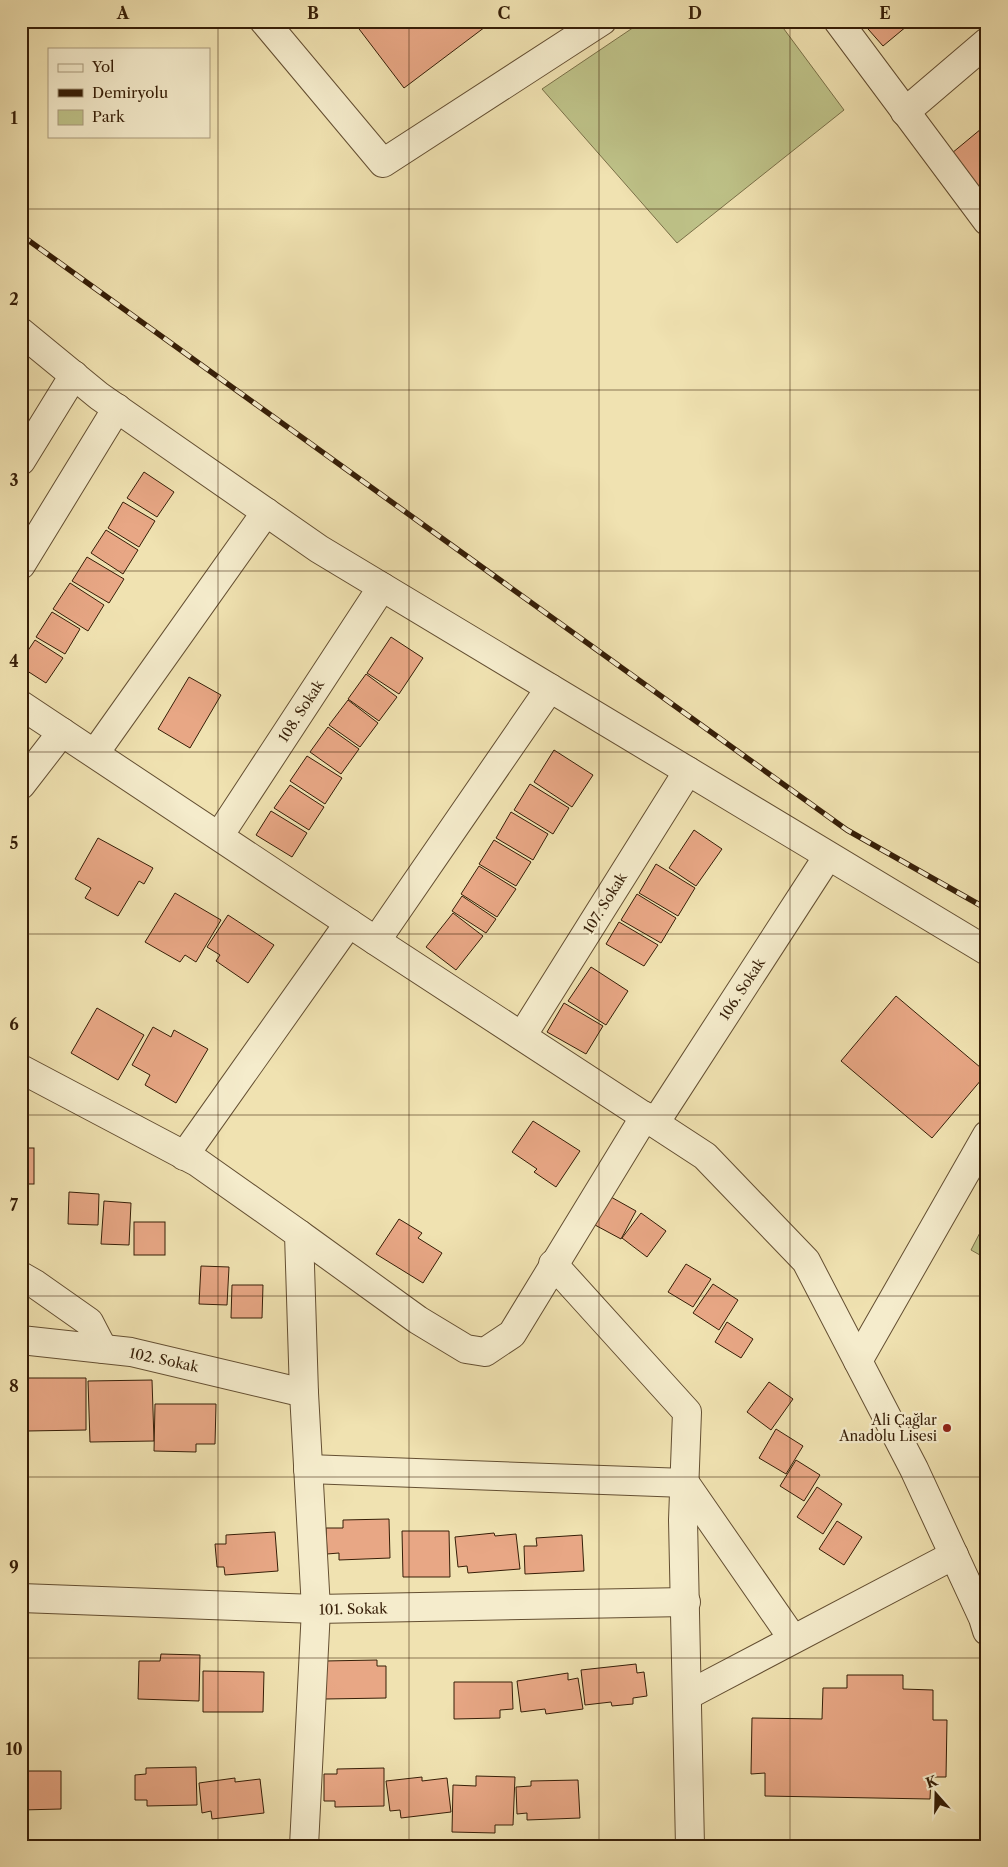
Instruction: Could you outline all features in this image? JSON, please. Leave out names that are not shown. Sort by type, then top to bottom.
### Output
[{"type":"street","points":[[264,21],[383,163],[602,21]]},
{"type":"street","points":[[838,21],[987,221]]},
{"type":"street","points":[[905,112],[987,42]]},
{"type":"street","points":[[21,332],[117,408],[319,549],[987,951]]},
{"type":"street","points":[[21,461],[74,375]]},
{"type":"street","points":[[21,565],[117,408]]},
{"type":"street","points":[[95,753],[266,512]]},
{"type":"street","name":"108. Sokak","points":[[219,836],[382,587]]},
{"type":"street","points":[[376,940],[550,688]]},
{"type":"street","points":[[21,705],[705,1156],[806,1261],[914,1469],[983,1618],[987,1631]]},
{"type":"street","points":[[21,785],[62,732]]},
{"type":"street","name":"107. Sokak","points":[[522,1036],[688,771]]},
{"type":"street","name":"106. Sokak","points":[[21,1069],[197,1162],[418,1320],[466,1349],[485,1352],[512,1334],[554,1264],[828,856]]},
{"type":"street","points":[[184,1156],[349,922]]},
{"type":"street","points":[[858,1360],[987,1135]]},
{"type":"street","points":[[299,1234],[304,1393],[316,1610],[304,1846]]},
{"type":"street","points":[[554,1264],[687,1412],[683,1520],[690,1846]]},
{"type":"street","points":[[21,1276],[89,1322],[103,1349]]},
{"type":"street","name":"102. Sokak","points":[[21,1340],[140,1354],[304,1393]]},
{"type":"street","points":[[308,1469],[685,1483]]},
{"type":"street","points":[[685,1483],[793,1639]]},
{"type":"street","points":[[688,1695],[954,1555]]},
{"type":"street","points":[[967,1585],[987,1608]]},
{"type":"street","name":"101. Sokak","points":[[21,1598],[316,1610],[686,1602]]},
{"type":"green space","points":[[643,21],[778,21],[844,110],[677,243],[542,89]]},
{"type":"green space","points":[[987,1219],[987,1259],[971,1250]]},
{"type":"building","points":[[353,21],[493,21],[404,88]]},
{"type":"building","points":[[861,21],[913,21],[883,46]]},
{"type":"building","points":[[987,124],[987,190],[978,197],[946,158]]},
{"type":"building","points":[[144,472],[174,492],[157,517],[127,498]]},
{"type":"building","points":[[123,502],[155,521],[139,547],[108,528]]},
{"type":"building","points":[[106,530],[138,550],[123,574],[91,553]]},
{"type":"building","points":[[87,557],[124,579],[109,603],[72,581]]},
{"type":"building","points":[[70,583],[104,605],[88,631],[53,609]]},
{"type":"building","points":[[52,612],[80,629],[65,654],[36,637]]},
{"type":"building","points":[[391,637],[423,658],[399,694],[367,673]]},
{"type":"building","points":[[35,640],[63,658],[46,683],[21,667],[21,661]]},
{"type":"building","points":[[366,674],[397,697],[379,721],[348,699]]},
{"type":"building","points":[[189,677],[221,695],[190,748],[158,729]]},
{"type":"building","points":[[348,700],[378,723],[360,747],[329,725]]},
{"type":"building","points":[[328,727],[359,749],[341,774],[310,752]]},
{"type":"building","points":[[554,750],[593,775],[572,807],[534,782]]},
{"type":"building","points":[[307,756],[342,778],[325,804],[290,781]]},
{"type":"building","points":[[530,784],[569,808],[553,834],[514,810]]},
{"type":"building","points":[[290,785],[324,807],[309,830],[274,808]]},
{"type":"building","points":[[271,811],[307,833],[292,857],[256,835]]},
{"type":"building","points":[[511,812],[548,834],[533,860],[496,838]]},
{"type":"building","points":[[694,830],[722,849],[696,886],[669,868]]},
{"type":"building","points":[[98,838],[153,868],[144,884],[139,881],[118,916],[85,898],[91,888],[75,879]]},
{"type":"building","points":[[494,840],[531,862],[516,886],[479,864]]},
{"type":"building","points":[[656,864],[695,888],[678,916],[639,893]]},
{"type":"building","points":[[479,866],[516,889],[497,917],[461,894]]},
{"type":"building","points":[[175,893],[221,920],[196,962],[185,955],[180,962],[145,942]]},
{"type":"building","points":[[637,894],[676,918],[661,943],[621,920]]},
{"type":"building","points":[[462,896],[496,919],[486,933],[452,911]]},
{"type":"building","points":[[453,913],[483,936],[456,970],[426,947]]},
{"type":"building","points":[[228,915],[274,945],[248,983],[216,961],[220,955],[207,947]]},
{"type":"building","points":[[619,922],[658,945],[644,966],[606,944]]},
{"type":"building","points":[[591,967],[628,991],[606,1025],[568,1001]]},
{"type":"building","points":[[896,996],[987,1073],[932,1138],[841,1061]]},
{"type":"building","points":[[564,1003],[603,1026],[586,1054],[547,1032]]},
{"type":"building","points":[[97,1008],[144,1035],[118,1080],[71,1053]]},
{"type":"building","points":[[153,1027],[171,1037],[174,1030],[208,1049],[176,1103],[145,1085],[150,1075],[132,1065]]},
{"type":"building","points":[[533,1121],[580,1151],[556,1187],[534,1172],[537,1169],[512,1152]]},
{"type":"building","points":[[21,1148],[34,1148],[34,1184],[21,1184]]},
{"type":"building","points":[[69,1192],[99,1194],[98,1225],[68,1224]]},
{"type":"building","points":[[611,1197],[636,1211],[621,1239],[595,1225]]},
{"type":"building","points":[[104,1201],[131,1203],[129,1245],[101,1244]]},
{"type":"building","points":[[641,1213],[666,1231],[647,1257],[622,1238]]},
{"type":"building","points":[[399,1219],[422,1233],[418,1238],[442,1253],[423,1283],[376,1254]]},
{"type":"building","points":[[134,1222],[165,1222],[165,1255],[134,1255]]},
{"type":"building","points":[[686,1264],[711,1279],[693,1307],[668,1292]]},
{"type":"building","points":[[201,1266],[229,1267],[227,1305],[199,1304]]},
{"type":"building","points":[[713,1284],[738,1300],[719,1330],[693,1313]]},
{"type":"building","points":[[232,1285],[263,1285],[262,1318],[231,1318]]},
{"type":"building","points":[[727,1322],[753,1339],[741,1358],[715,1342]]},
{"type":"building","points":[[26,1378],[86,1378],[86,1430],[27,1431]]},
{"type":"building","points":[[152,1380],[154,1441],[90,1442],[88,1381]]},
{"type":"building","points":[[769,1382],[793,1399],[771,1430],[747,1412]]},
{"type":"building","points":[[155,1404],[216,1404],[215,1444],[196,1444],[196,1452],[154,1451]]},
{"type":"building","points":[[776,1429],[803,1446],[786,1474],[759,1458]]},
{"type":"building","points":[[796,1460],[820,1475],[804,1501],[780,1486]]},
{"type":"building","points":[[817,1487],[842,1504],[823,1534],[797,1517]]},
{"type":"building","points":[[389,1519],[390,1558],[339,1560],[339,1553],[327,1554],[326,1528],[343,1528],[343,1520]]},
{"type":"building","points":[[837,1521],[862,1537],[844,1565],[819,1549]]},
{"type":"building","points":[[402,1531],[449,1531],[450,1577],[403,1577]]},
{"type":"building","points":[[275,1532],[278,1571],[225,1575],[224,1567],[217,1567],[215,1544],[226,1544],[226,1535]]},
{"type":"building","points":[[494,1533],[495,1536],[516,1534],[520,1569],[468,1573],[467,1566],[458,1567],[455,1537]]},
{"type":"building","points":[[582,1535],[584,1571],[525,1574],[524,1546],[537,1546],[536,1538]]},
{"type":"building","points":[[161,1654],[200,1655],[199,1701],[138,1699],[139,1661],[160,1661]]},
{"type":"building","points":[[377,1660],[377,1666],[386,1666],[386,1698],[325,1699],[325,1661]]},
{"type":"building","points":[[636,1664],[637,1673],[644,1672],[647,1696],[633,1698],[633,1704],[612,1706],[611,1702],[585,1705],[581,1670]]},
{"type":"building","points":[[203,1671],[264,1672],[263,1712],[203,1712]]},
{"type":"building","points":[[568,1673],[568,1680],[578,1678],[583,1709],[546,1714],[545,1709],[521,1712],[517,1681]]},
{"type":"building","points":[[847,1675],[903,1675],[903,1689],[933,1690],[933,1720],[947,1720],[946,1777],[931,1777],[930,1799],[765,1796],[765,1773],[751,1774],[752,1718],[822,1719],[823,1688],[847,1688]]},
{"type":"building","points":[[454,1682],[512,1682],[513,1709],[500,1710],[500,1718],[454,1719]]},
{"type":"building","points":[[196,1767],[197,1805],[147,1806],[147,1800],[135,1800],[135,1775],[146,1774],[146,1768]]},
{"type":"building","points":[[384,1768],[384,1806],[335,1807],[335,1801],[324,1801],[324,1774],[337,1774],[337,1769]]},
{"type":"building","points":[[21,1771],[61,1771],[61,1809],[21,1810]]},
{"type":"building","points":[[476,1776],[515,1777],[513,1825],[495,1825],[495,1833],[452,1832],[453,1785],[476,1786]]},
{"type":"building","points":[[422,1777],[422,1781],[447,1778],[451,1812],[401,1818],[400,1810],[390,1811],[386,1781]]},
{"type":"building","points":[[235,1778],[235,1782],[260,1779],[264,1813],[212,1819],[211,1811],[202,1813],[199,1783]]},
{"type":"building","points":[[578,1780],[580,1818],[527,1820],[527,1813],[517,1814],[516,1787],[531,1786],[531,1781]]},
{"type":"railway","points":[[21,235],[847,830],[987,909]]},
{"type":"place","name":"Ali Çağlar Anadolu Lisesi","points":[[947,1428]]}]
